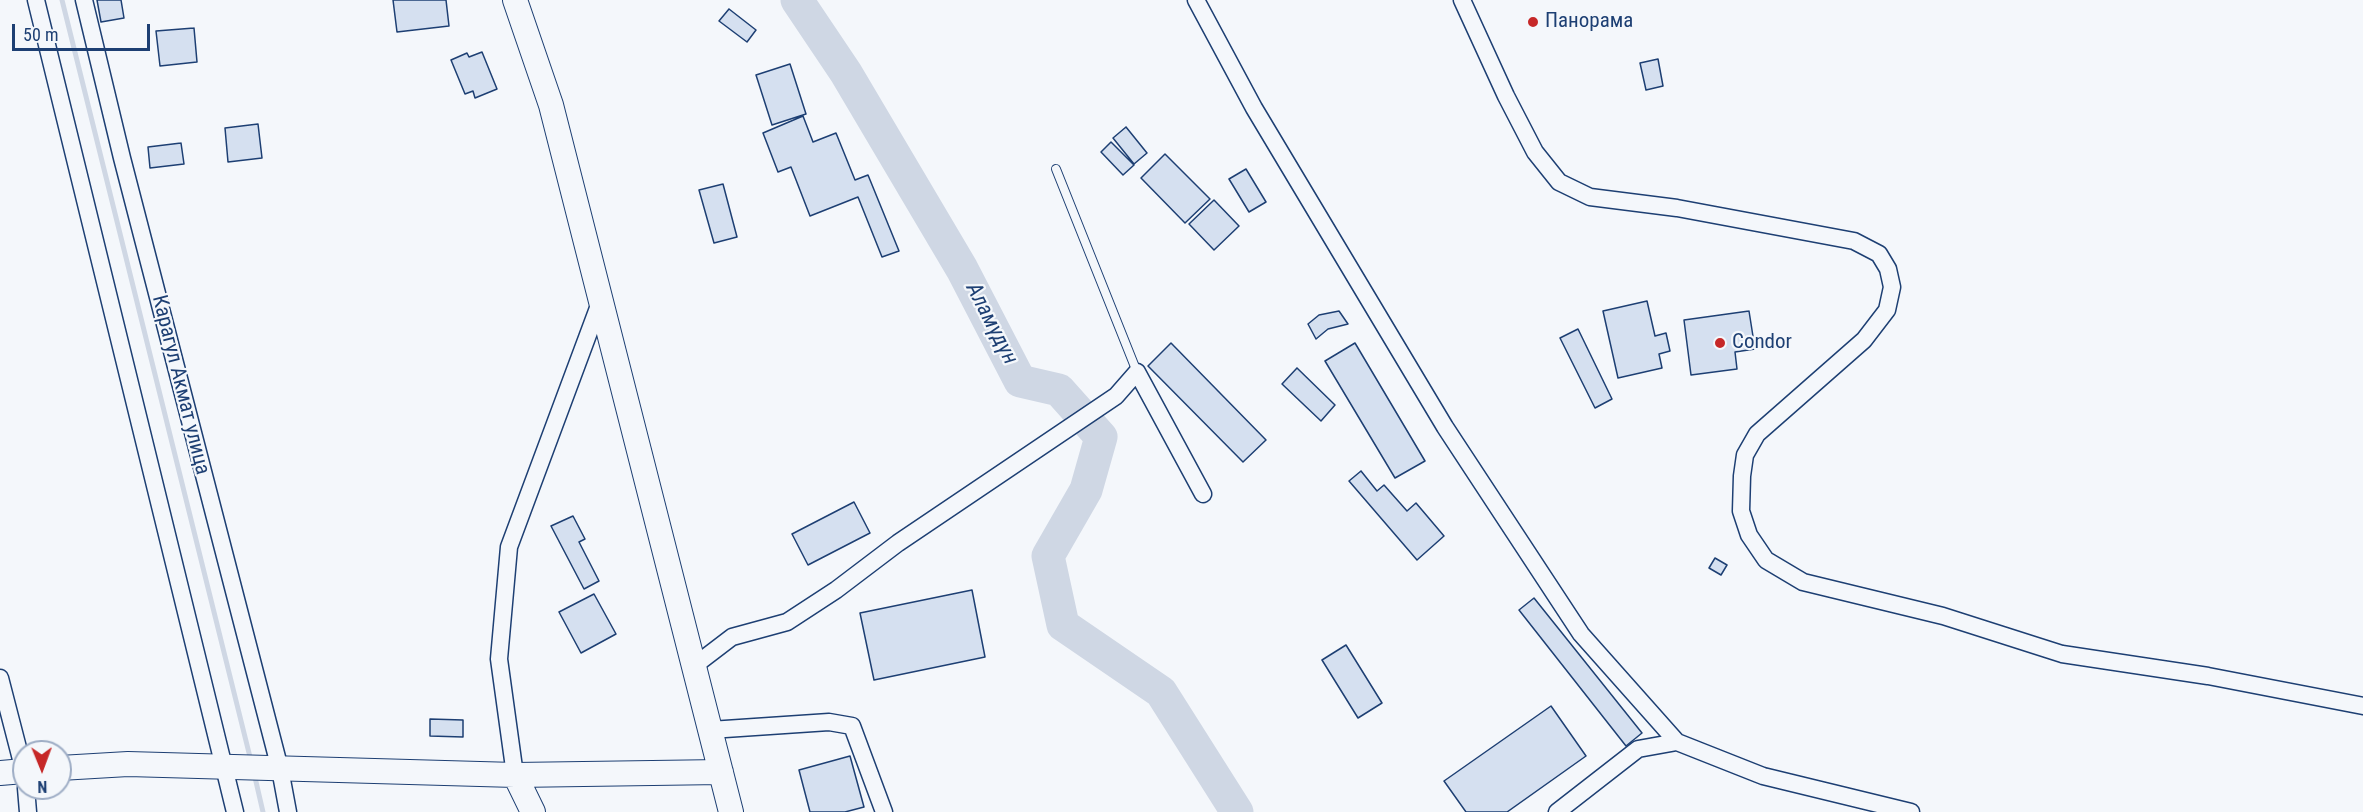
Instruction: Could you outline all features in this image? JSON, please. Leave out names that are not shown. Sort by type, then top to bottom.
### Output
[{"type":"main road","points":[[515,0],[551,105],[731,812]]},
{"type":"main road","points":[[72,767],[128,764],[515,775],[721,772]]},
{"type":"main road","points":[[515,775],[533,812]]},
{"type":"street","points":[[36,0],[232,767],[236,812]]},
{"type":"street","name":"Карагул Акмат улица","points":[[84,0],[273,769],[288,812]]},
{"type":"street","points":[[1196,0],[1260,118],[1445,427],[1581,634],[1677,742],[1762,776],[1911,812]]},
{"type":"street","points":[[1462,0],[1506,96],[1535,152],[1559,182],[1590,197],[1677,208],[1854,241],[1879,254],[1888,269],[1892,287],[1887,309],[1864,340],[1757,434],[1745,455],[1741,511],[1749,535],[1766,560],[1803,582],[1943,615],[2062,654],[2208,676],[2363,706]]},
{"type":"street","points":[[515,775],[499,659],[509,547],[601,299]]},
{"type":"street","points":[[694,666],[732,637],[787,622],[836,590],[898,543],[1116,396],[1137,372],[1203,494]]},
{"type":"street","points":[[0,678],[16,740]]},
{"type":"street","points":[[711,730],[829,722],[852,726],[884,812]]},
{"type":"street","points":[[1557,812],[1638,749],[1677,742]]},
{"type":"lane","points":[[1056,169],[1137,372]]},
{"type":"building","points":[[97,0],[121,0],[124,18],[101,22]]},
{"type":"building","points":[[393,0],[446,0],[449,26],[397,32]]},
{"type":"building","points":[[729,9],[756,30],[747,42],[719,21]]},
{"type":"building","points":[[194,28],[197,62],[160,66],[156,31]]},
{"type":"building","points":[[482,52],[497,89],[475,98],[473,91],[465,94],[451,60],[467,53],[469,57]]},
{"type":"building","points":[[1658,59],[1663,86],[1646,90],[1640,63]]},
{"type":"building","points":[[790,64],[806,114],[772,125],[756,75]]},
{"type":"building","points":[[803,116],[813,142],[836,133],[855,180],[868,175],[899,251],[882,257],[858,197],[810,216],[791,167],[778,172],[763,133]]},
{"type":"building","points":[[258,124],[262,158],[228,162],[225,128]]},
{"type":"building","points":[[1126,127],[1147,153],[1134,164],[1113,138]]},
{"type":"building","points":[[1111,142],[1134,165],[1123,175],[1101,152]]},
{"type":"building","points":[[181,143],[184,164],[150,168],[148,147]]},
{"type":"building","points":[[1165,154],[1210,199],[1185,223],[1141,178]]},
{"type":"building","points":[[1246,169],[1266,202],[1249,212],[1229,179]]},
{"type":"building","points":[[723,184],[737,237],[714,243],[699,190]]},
{"type":"building","points":[[1214,200],[1239,226],[1214,250],[1189,224]]},
{"type":"building","points":[[1647,301],[1655,336],[1666,333],[1670,351],[1659,354],[1662,368],[1618,378],[1603,311]]},
{"type":"building","points":[[1339,311],[1348,324],[1328,329],[1316,339],[1308,324],[1319,315]]},
{"type":"building","points":[[1749,311],[1755,349],[1735,352],[1737,369],[1691,375],[1684,320]]},
{"type":"building","points":[[1578,329],[1612,399],[1595,408],[1560,338]]},
{"type":"building","points":[[1171,343],[1266,440],[1243,462],[1148,366]]},
{"type":"building","points":[[1355,343],[1425,461],[1395,478],[1325,361]]},
{"type":"building","points":[[1297,368],[1335,405],[1321,421],[1282,384]]},
{"type":"building","points":[[1361,471],[1377,491],[1384,485],[1407,511],[1416,503],[1444,536],[1417,560],[1349,481]]},
{"type":"building","points":[[854,502],[870,533],[808,565],[792,534]]},
{"type":"building","points":[[573,516],[585,539],[579,542],[599,581],[584,589],[551,526]]},
{"type":"building","points":[[1715,558],[1727,565],[1721,575],[1709,568]]},
{"type":"building","points":[[972,590],[985,657],[874,680],[860,613]]},
{"type":"building","points":[[594,594],[616,634],[581,653],[559,612]]},
{"type":"building","points":[[1534,598],[1642,733],[1626,746],[1519,610]]},
{"type":"building","points":[[1346,645],[1382,703],[1358,718],[1322,660]]},
{"type":"building","points":[[1551,706],[1586,756],[1507,812],[1466,812],[1444,781]]},
{"type":"building","points":[[430,719],[463,720],[463,737],[430,736]]},
{"type":"building","points":[[850,756],[864,807],[845,812],[810,812],[799,770]]},
{"type":"waterway","points":[[62,0],[251,761]]},
{"type":"waterway","name":"Аламүдүн","points":[[797,0],[846,73],[962,269],[1020,381],[1059,390],[1101,437],[1086,490],[1048,556],[1063,625],[1161,692],[1237,812]]},
{"type":"waterway","points":[[254,773],[263,812]]},
{"type":"place","name":"Панорама","points":[[1533,22]]},
{"type":"place","name":"Condor","points":[[1720,343]]}]
